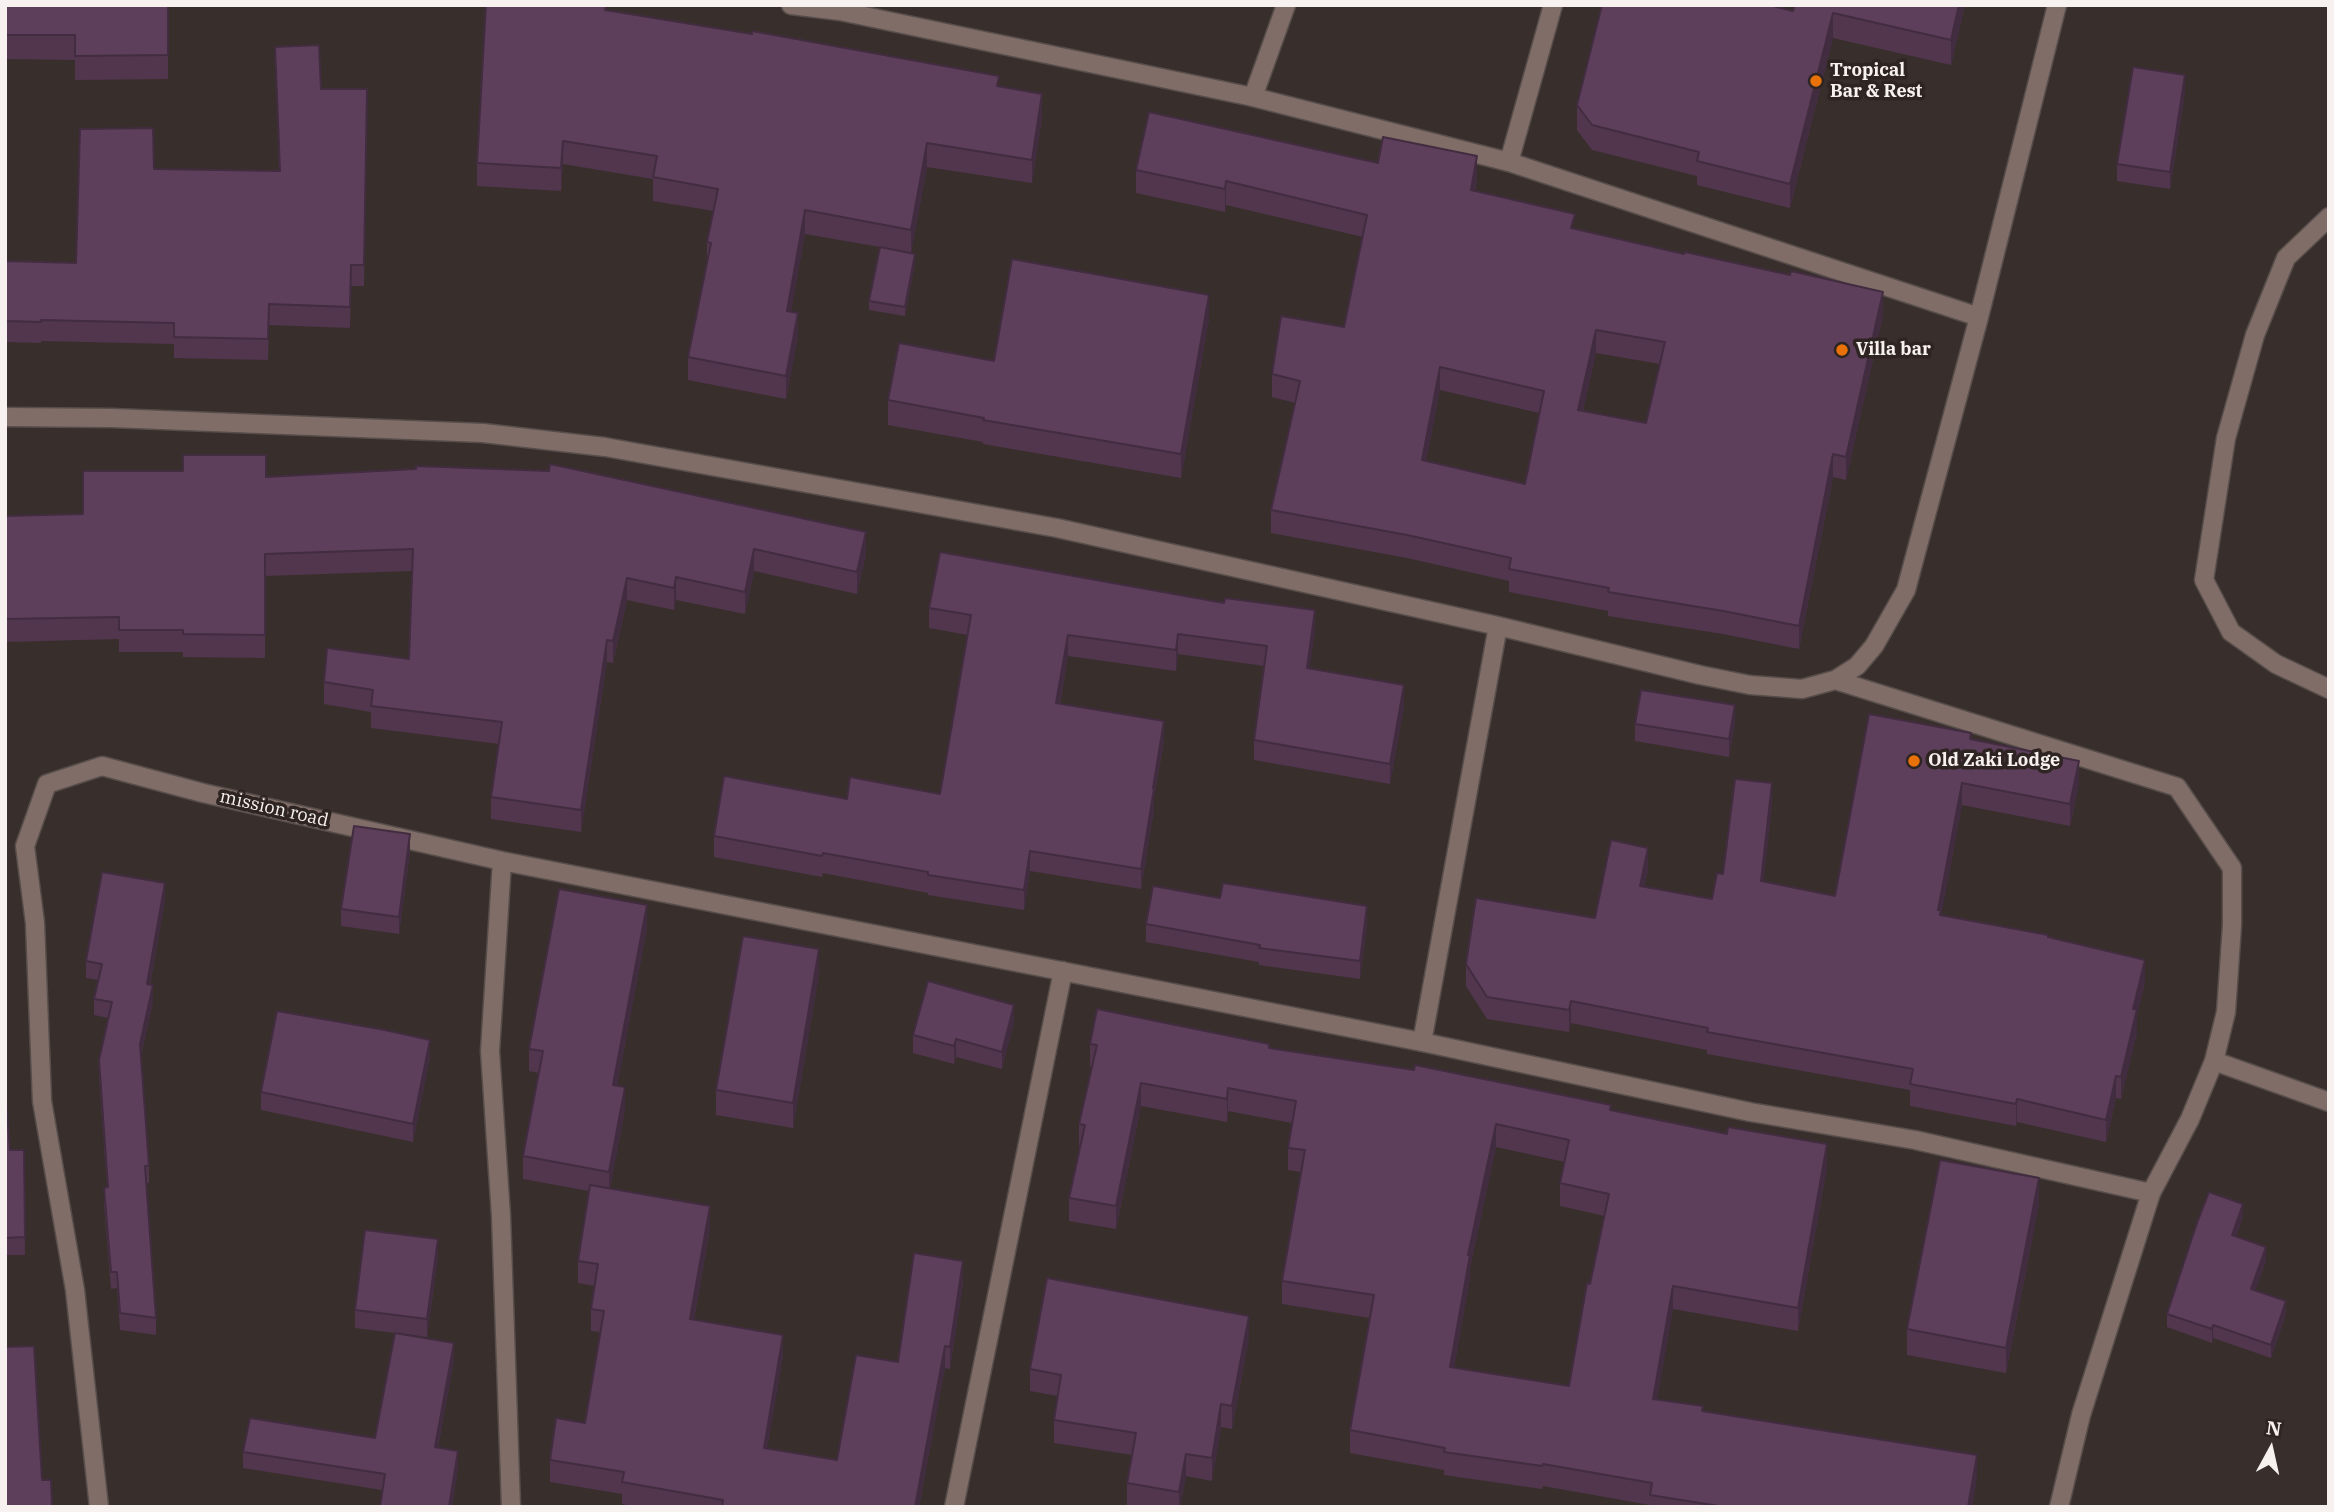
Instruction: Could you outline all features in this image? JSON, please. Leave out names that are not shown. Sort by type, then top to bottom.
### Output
[{"type":"street","points":[[791,5],[841,8],[1253,97],[1509,162],[1979,317]]},
{"type":"street","points":[[1253,97],[1286,5]]},
{"type":"street","points":[[1509,162],[1553,5]]},
{"type":"street","points":[[5,416],[483,433],[605,447],[1057,528],[1750,685],[1802,689],[1835,680],[1857,666],[1874,646],[1906,590],[1979,317],[2057,5]]},
{"type":"street","points":[[2329,217],[2286,258],[2255,335],[2226,438],[2204,580],[2231,632],[2276,664],[2329,689]]},
{"type":"street","points":[[1422,1042],[1498,626]]},
{"type":"street","points":[[1835,680],[2177,787],[2232,869],[2232,925],[2226,1012],[2214,1061],[2190,1119],[2151,1193],[2081,1415],[2059,1507]]},
{"type":"street","name":"mission road","points":[[99,1507],[75,1290],[42,1101],[34,923],[25,846],[47,784],[102,766],[203,793],[502,861],[1422,1042],[1751,1112],[1914,1140],[2151,1193]]},
{"type":"street","points":[[502,861],[490,1051],[501,1216],[511,1507]]},
{"type":"street","points":[[954,1507],[1063,971]]},
{"type":"street","points":[[2214,1061],[2329,1102]]},
{"type":"building","points":[[5,5],[168,5],[168,55],[75,56],[75,35],[5,35]]},
{"type":"building","points":[[486,5],[606,5],[605,10],[752,34],[752,31],[999,76],[997,86],[1042,94],[1032,160],[927,143],[911,230],[805,210],[787,311],[798,313],[786,376],[688,357],[711,243],[707,242],[718,189],[653,177],[657,156],[563,141],[561,168],[477,163]]},
{"type":"building","points":[[1602,5],[1769,5],[1793,11],[1795,5],[1959,5],[1951,40],[1833,13],[1790,184],[1697,161],[1699,152],[1592,125],[1577,105]]},
{"type":"building","points":[[319,45],[321,89],[367,89],[364,265],[351,265],[350,307],[269,304],[268,339],[174,337],[174,323],[5,321],[5,261],[76,263],[80,129],[153,128],[154,169],[280,171],[275,47]]},
{"type":"building","points":[[2133,67],[2185,75],[2170,172],[2117,164]]},
{"type":"building","points":[[1149,112],[1378,163],[1383,137],[1477,156],[1471,190],[1575,214],[1571,228],[1684,254],[1685,252],[1790,275],[1791,271],[1883,292],[1846,457],[1833,454],[1799,626],[1608,592],[1609,588],[1509,569],[1511,558],[1407,535],[1271,510],[1300,381],[1272,374],[1281,316],[1344,327],[1367,215],[1226,181],[1225,189],[1136,170]],"holes":[[[1596,330],[1665,342],[1646,423],[1578,410]],[[1440,367],[1544,391],[1525,484],[1422,460]]]},
{"type":"building","points":[[880,247],[915,254],[905,307],[869,301]]},
{"type":"building","points":[[1012,259],[1209,295],[1181,454],[983,420],[984,418],[888,400],[899,343],[994,361]]},
{"type":"building","points":[[183,455],[266,455],[266,477],[416,469],[416,466],[549,471],[550,464],[866,532],[857,572],[754,549],[745,592],[676,577],[674,588],[627,578],[613,641],[607,640],[581,810],[491,797],[502,722],[371,706],[373,690],[324,682],[327,648],[409,659],[413,549],[265,554],[265,635],[183,634],[183,630],[119,630],[119,617],[5,619],[5,516],[83,514],[83,471],[183,471]]},
{"type":"building","points":[[940,552],[1224,603],[1225,598],[1315,610],[1307,668],[1404,685],[1390,764],[1254,740],[1267,646],[1178,634],[1176,650],[1068,635],[1056,703],[1164,721],[1141,869],[1030,851],[1024,890],[714,836],[724,776],[847,799],[850,777],[940,794],[971,615],[929,608]]},
{"type":"building","points":[[1641,690],[1735,705],[1729,739],[1635,724]]},
{"type":"building","points":[[1869,714],[1971,733],[1970,739],[2079,761],[2070,804],[1962,783],[1938,910],[1941,910],[1940,915],[2048,935],[2145,960],[2121,1077],[2116,1076],[2106,1120],[2017,1099],[2016,1104],[1910,1084],[1913,1069],[1707,1032],[1708,1028],[1571,1001],[1569,1010],[1487,997],[1466,964],[1476,898],[1595,918],[1611,840],[1648,848],[1640,886],[1712,899],[1717,873],[1723,874],[1735,779],[1772,783],[1761,881],[1835,896]]},
{"type":"building","points":[[354,826],[410,834],[399,917],[341,909]]},
{"type":"building","points":[[102,872],[165,883],[147,984],[153,985],[140,1044],[149,1166],[145,1166],[156,1318],[120,1313],[117,1272],[111,1272],[104,1188],[108,1187],[99,1060],[112,1002],[94,999],[102,964],[86,961]]},
{"type":"building","points":[[1223,883],[1367,906],[1360,961],[1259,948],[1260,945],[1146,924],[1153,886],[1220,898]]},
{"type":"building","points":[[559,889],[647,905],[613,1085],[625,1087],[609,1172],[523,1156],[543,1051],[529,1049]]},
{"type":"building","points":[[743,936],[819,949],[793,1103],[716,1090]]},
{"type":"building","points":[[928,981],[1014,1005],[1002,1052],[956,1039],[954,1046],[913,1035]]},
{"type":"building","points":[[1097,1009],[1269,1044],[1269,1048],[1414,1070],[1415,1065],[1611,1105],[1610,1110],[1727,1134],[1728,1127],[1827,1144],[1798,1308],[1673,1286],[1653,1399],[1703,1406],[1702,1411],[1977,1455],[1968,1507],[1725,1507],[1650,1495],[1652,1483],[1543,1464],[1542,1466],[1444,1452],[1445,1448],[1350,1430],[1374,1295],[1282,1281],[1305,1150],[1288,1148],[1296,1101],[1228,1088],[1227,1099],[1141,1083],[1116,1206],[1069,1198],[1085,1125],[1079,1124],[1097,1045],[1090,1044]],"holes":[[[1496,1124],[1569,1140],[1560,1183],[1609,1194],[1590,1284],[1587,1283],[1569,1386],[1450,1367],[1468,1255]]]},
{"type":"building","points":[[277,1011],[430,1040],[413,1124],[261,1092]]},
{"type":"building","points":[[5,1085],[10,1150],[24,1150],[25,1237],[5,1238]]},
{"type":"building","points":[[1940,1160],[2039,1178],[2006,1348],[1907,1329]]},
{"type":"building","points":[[590,1185],[710,1206],[690,1319],[783,1335],[764,1448],[837,1460],[856,1355],[898,1362],[914,1253],[963,1261],[950,1347],[945,1346],[915,1507],[722,1507],[723,1500],[622,1482],[624,1472],[550,1460],[556,1418],[585,1423],[604,1311],[591,1309],[598,1264],[578,1261]]},
{"type":"building","points":[[2209,1192],[2243,1204],[2232,1235],[2266,1247],[2251,1289],[2286,1301],[2271,1345],[2213,1325],[2212,1329],[2167,1314]]},
{"type":"building","points":[[365,1230],[438,1239],[427,1319],[355,1310]]},
{"type":"building","points":[[1047,1278],[1249,1316],[1232,1406],[1221,1404],[1212,1458],[1186,1454],[1179,1492],[1127,1483],[1136,1433],[1054,1420],[1061,1375],[1030,1369]]},
{"type":"building","points":[[395,1333],[454,1343],[435,1447],[458,1451],[449,1507],[380,1507],[385,1474],[243,1452],[250,1418],[375,1438]]},
{"type":"building","points":[[34,1346],[42,1480],[51,1480],[52,1507],[5,1507],[5,1347]]},
{"type":"place","name":"Tropical Bar & Rest","points":[[1816,81]]},
{"type":"place","name":"Villa bar","points":[[1842,350]]},
{"type":"place","name":"Old Zaki Lodge","points":[[1914,761]]}]
